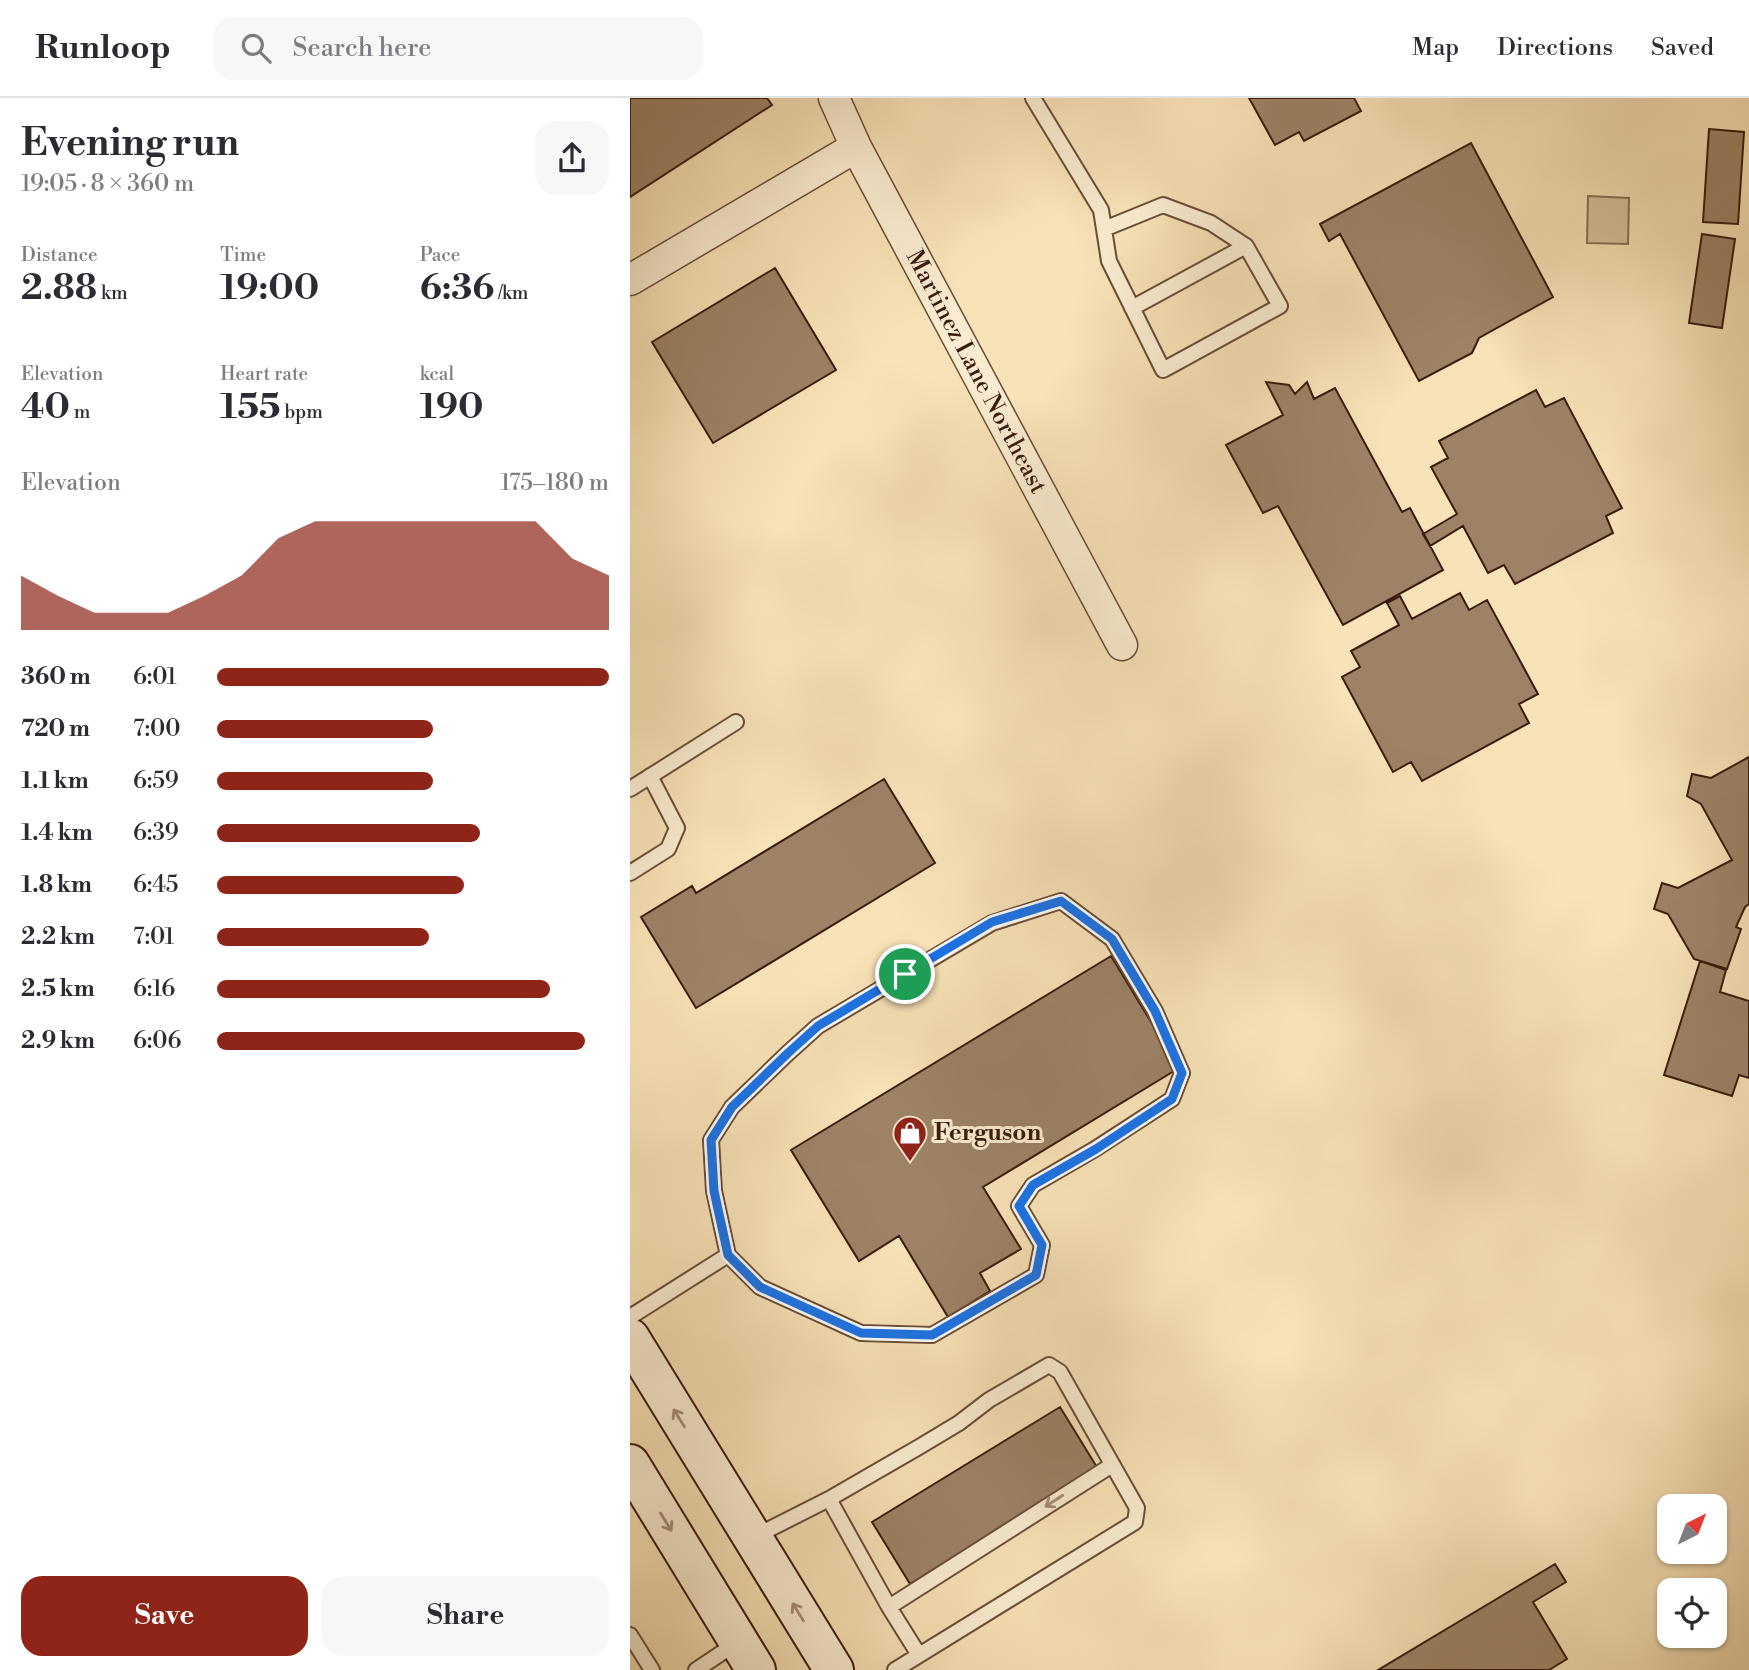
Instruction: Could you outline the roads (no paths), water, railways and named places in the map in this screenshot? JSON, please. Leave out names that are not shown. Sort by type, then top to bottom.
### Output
[{"type":"main road","points":[[630,1338],[834,1670]]},
{"type":"main road","points":[[630,1464],[748,1656]]},
{"type":"street","name":"Martinez Lane Northeast","points":[[834,98],[856,147],[1122,645]]},
{"type":"street","points":[[630,280],[856,147]]},
{"type":"lane","points":[[1033,98],[1101,210],[1109,261],[1163,370],[1280,306],[1246,246],[1211,223],[1163,205],[1104,229]]},
{"type":"lane","points":[[1132,308],[1246,246]]},
{"type":"lane","points":[[630,789],[736,722]]},
{"type":"lane","points":[[630,873],[668,849],[677,828],[650,776]]},
{"type":"lane","points":[[1061,901],[1112,939],[1155,1011],[1182,1073],[1172,1099],[1096,1149],[1033,1185],[1019,1206],[1042,1245],[1036,1275],[932,1335],[861,1333],[760,1287],[728,1255],[714,1191],[711,1140],[732,1107],[818,1026],[992,922],[1061,901]]},
{"type":"lane","points":[[630,1317],[728,1255]]},
{"type":"lane","points":[[753,1538],[829,1499],[959,1423],[989,1399],[1049,1365],[1060,1372],[1137,1508],[1136,1522],[895,1670]]},
{"type":"lane","points":[[889,1607],[1112,1465]]},
{"type":"lane","points":[[829,1499],[919,1655]]},
{"type":"lane","points":[[630,1635],[652,1670]]},
{"type":"lane","points":[[695,1670],[748,1656]]},
{"type":"place","name":"Ferguson","points":[[910,1163]]}]
